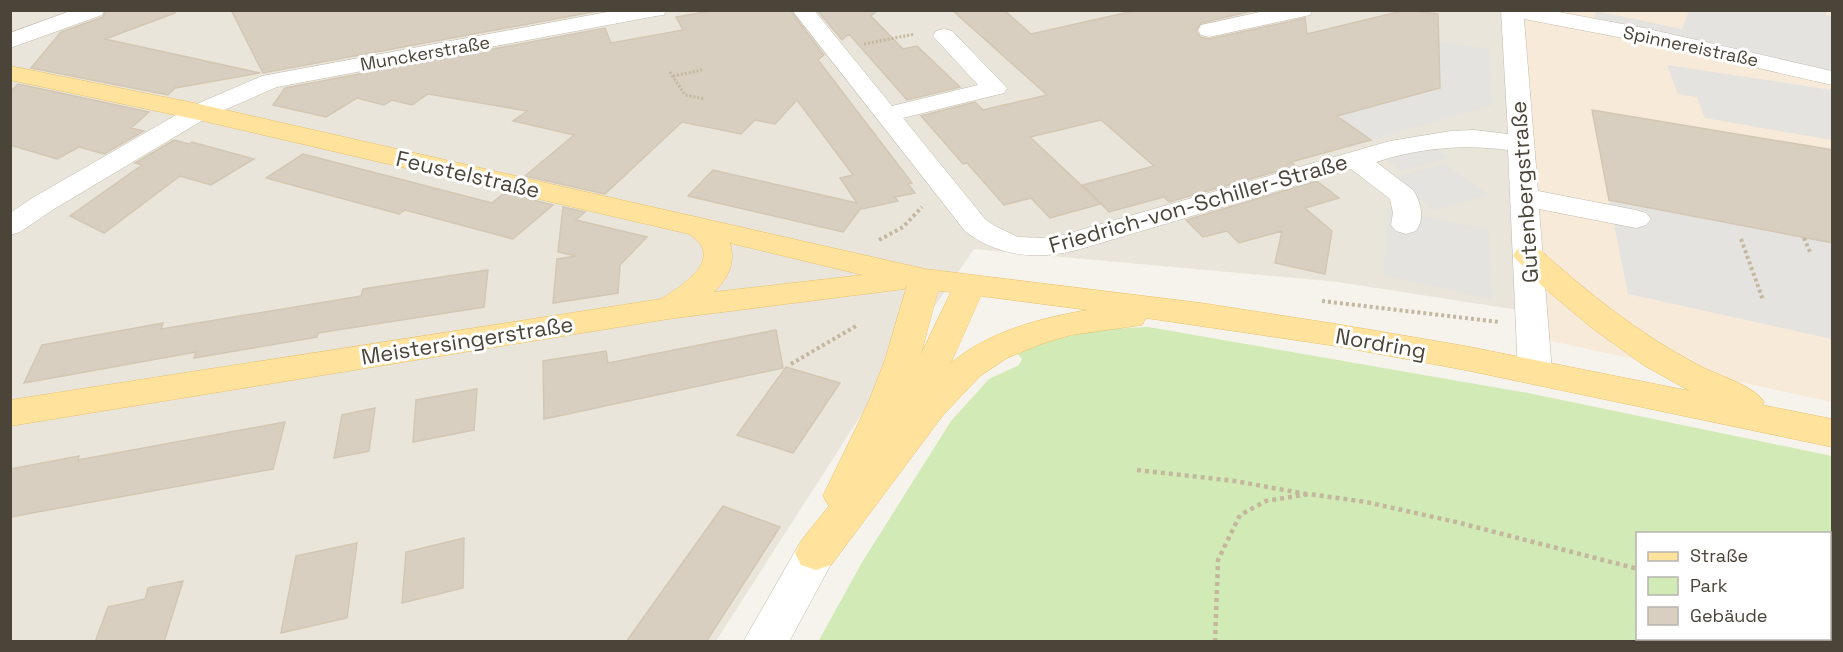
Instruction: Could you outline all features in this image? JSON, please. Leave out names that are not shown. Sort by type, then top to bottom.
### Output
[{"type":"main road","name":"Feustelstraße","points":[[10,73],[199,112],[925,279]]},
{"type":"main road","points":[[668,308],[700,286],[716,268],[718,252],[715,243],[705,230],[696,226]]},
{"type":"main road","points":[[1528,256],[1578,302],[1665,362],[1727,395],[1822,431]]},
{"type":"main road","points":[[816,553],[887,402],[902,360],[925,279]]},
{"type":"main road","name":"Nordring","points":[[925,279],[1201,314],[1360,339],[1535,372],[1822,431]]},
{"type":"main road","name":"Meistersingerstraße","points":[[10,413],[668,308],[825,288],[925,279]]},
{"type":"main road","points":[[891,455],[970,285]]},
{"type":"main road","points":[[816,553],[891,455],[947,387],[976,362],[1007,344],[1039,333],[1107,318],[1201,314]]},
{"type":"street","points":[[10,41],[94,10]]},
{"type":"street","name":"Munckerstraße","points":[[10,226],[44,203],[199,112],[271,81],[656,10]]},
{"type":"street","name":"Friedrich-von-Schiller-Straße","points":[[802,10],[961,209],[984,233],[1014,246],[1050,247],[1390,149],[1451,139],[1474,138],[1521,144]]},
{"type":"street","points":[[1209,30],[1302,10]]},
{"type":"street","name":"Spinnereistraße","points":[[1513,11],[1644,35],[1833,78]]},
{"type":"street","name":"Gutenbergstraße","points":[[1513,11],[1535,372]]},
{"type":"street","points":[[886,115],[995,88],[944,36]]},
{"type":"street","points":[[1355,159],[1403,196],[1407,213],[1406,225]]},
{"type":"street","points":[[1523,197],[1636,219]]},
{"type":"street","points":[[765,642],[816,553]]},
{"type":"path","points":[[834,50],[938,29],[944,36]]},
{"type":"path","points":[[702,70],[672,74],[685,94],[705,99]]},
{"type":"path","points":[[876,242],[903,227],[921,210],[935,176]]},
{"type":"path","points":[[1804,238],[1810,252]]},
{"type":"path","points":[[1741,239],[1763,300]]},
{"type":"path","points":[[791,364],[856,326]]},
{"type":"path","points":[[1137,470],[1235,481],[1366,502],[1456,522],[1636,568]]},
{"type":"path","points":[[1215,642],[1218,560],[1240,515],[1266,501],[1310,494]]},
{"type":"shaded area","points":[[10,11],[1512,11],[1518,310],[1338,282],[974,249],[868,404],[716,641],[11,641]]},
{"type":"shaded area","points":[[1515,11],[1832,11],[1832,402],[1537,338]]},
{"type":"shaded area","points":[[1596,11],[1682,29],[1689,11],[1826,11],[1826,15],[1832,16],[1832,73],[1594,18]]},
{"type":"shaded area","points":[[1439,42],[1489,49],[1492,105],[1371,140],[1337,116],[1439,88]]},
{"type":"shaded area","points":[[1667,65],[1832,90],[1832,140],[1705,118],[1697,97],[1678,94]]},
{"type":"shaded area","points":[[1433,147],[1448,158],[1401,171],[1386,160]]},
{"type":"shaded area","points":[[1445,164],[1489,195],[1434,210],[1391,178]]},
{"type":"shaded area","points":[[1609,200],[1832,243],[1832,339],[1628,294]]},
{"type":"shaded area","points":[[1388,209],[1489,230],[1492,299],[1383,275]]},
{"type":"green space","points":[[1148,327],[1528,393],[1832,456],[1832,641],[818,642],[861,564],[951,421],[989,379],[1019,365],[1022,359],[1016,352],[1048,341],[1097,331]]},
{"type":"building","points":[[106,10],[174,10],[175,13],[105,39],[260,73],[175,88],[168,95],[31,68],[61,32],[103,17]]},
{"type":"building","points":[[231,10],[597,10],[598,11],[263,73]]},
{"type":"building","points":[[716,10],[790,10],[824,55],[818,60],[912,183],[908,184],[915,193],[895,197],[898,201],[861,208],[843,232],[688,196],[713,170],[857,203],[840,178],[853,175],[797,100],[775,124],[755,120],[741,134],[682,122],[605,194],[525,176],[574,135],[513,121],[527,111],[428,94],[412,105],[392,100],[384,105],[357,98],[326,117],[273,105],[285,88],[605,28],[611,43],[683,30],[676,17]]},
{"type":"building","points":[[817,10],[878,10],[871,16],[903,49],[917,46],[960,87],[907,100],[849,34],[842,40]]},
{"type":"building","points":[[952,10],[1004,10],[1031,34],[1138,10],[1256,10],[1201,23],[1196,31],[1200,37],[1209,39],[1305,18],[1307,34],[1406,10],[1438,14],[1440,88],[1337,116],[1371,140],[1291,162],[1296,166],[1169,202],[1164,197],[1109,212],[1083,185],[1154,166],[1101,120],[1030,137],[1101,204],[1050,218],[1031,198],[1004,205],[967,163],[963,164],[921,116],[975,102],[983,110],[1047,95]]},
{"type":"building","points":[[18,84],[149,112],[131,128],[144,131],[104,154],[79,147],[57,159],[10,145],[10,92]]},
{"type":"building","points":[[1592,110],[1833,150],[1833,243],[1609,200]]},
{"type":"building","points":[[174,140],[189,144],[192,142],[254,159],[211,185],[180,176],[104,233],[70,216],[142,165],[135,163]]},
{"type":"building","points":[[303,154],[492,203],[504,193],[553,205],[513,239],[405,210],[399,214],[266,178]]},
{"type":"building","points":[[1317,181],[1339,198],[1305,208],[1332,231],[1325,274],[1275,263],[1282,231],[1239,243],[1227,231],[1203,237],[1186,220]]},
{"type":"building","points":[[563,207],[585,212],[576,220],[647,237],[620,265],[618,293],[553,303],[557,259],[576,256],[558,252]]},
{"type":"building","points":[[488,270],[484,307],[318,333],[317,337],[194,358],[196,352],[24,383],[42,345],[163,323],[161,329],[361,296],[363,289]]},
{"type":"building","points":[[776,330],[783,368],[544,419],[543,361],[606,351],[608,363]]},
{"type":"building","points":[[786,367],[840,383],[793,453],[737,435]]},
{"type":"building","points":[[477,389],[474,430],[413,442],[416,400]]},
{"type":"building","points":[[375,408],[369,451],[334,458],[342,415]]},
{"type":"building","points":[[285,422],[273,469],[10,517],[10,469],[79,456],[78,460]]},
{"type":"building","points":[[723,506],[780,527],[706,642],[626,642]]},
{"type":"building","points":[[464,538],[463,588],[402,603],[406,552]]},
{"type":"building","points":[[357,543],[347,618],[281,633],[296,556]]},
{"type":"building","points":[[183,581],[164,642],[95,642],[108,607],[145,599],[148,588]]}]
